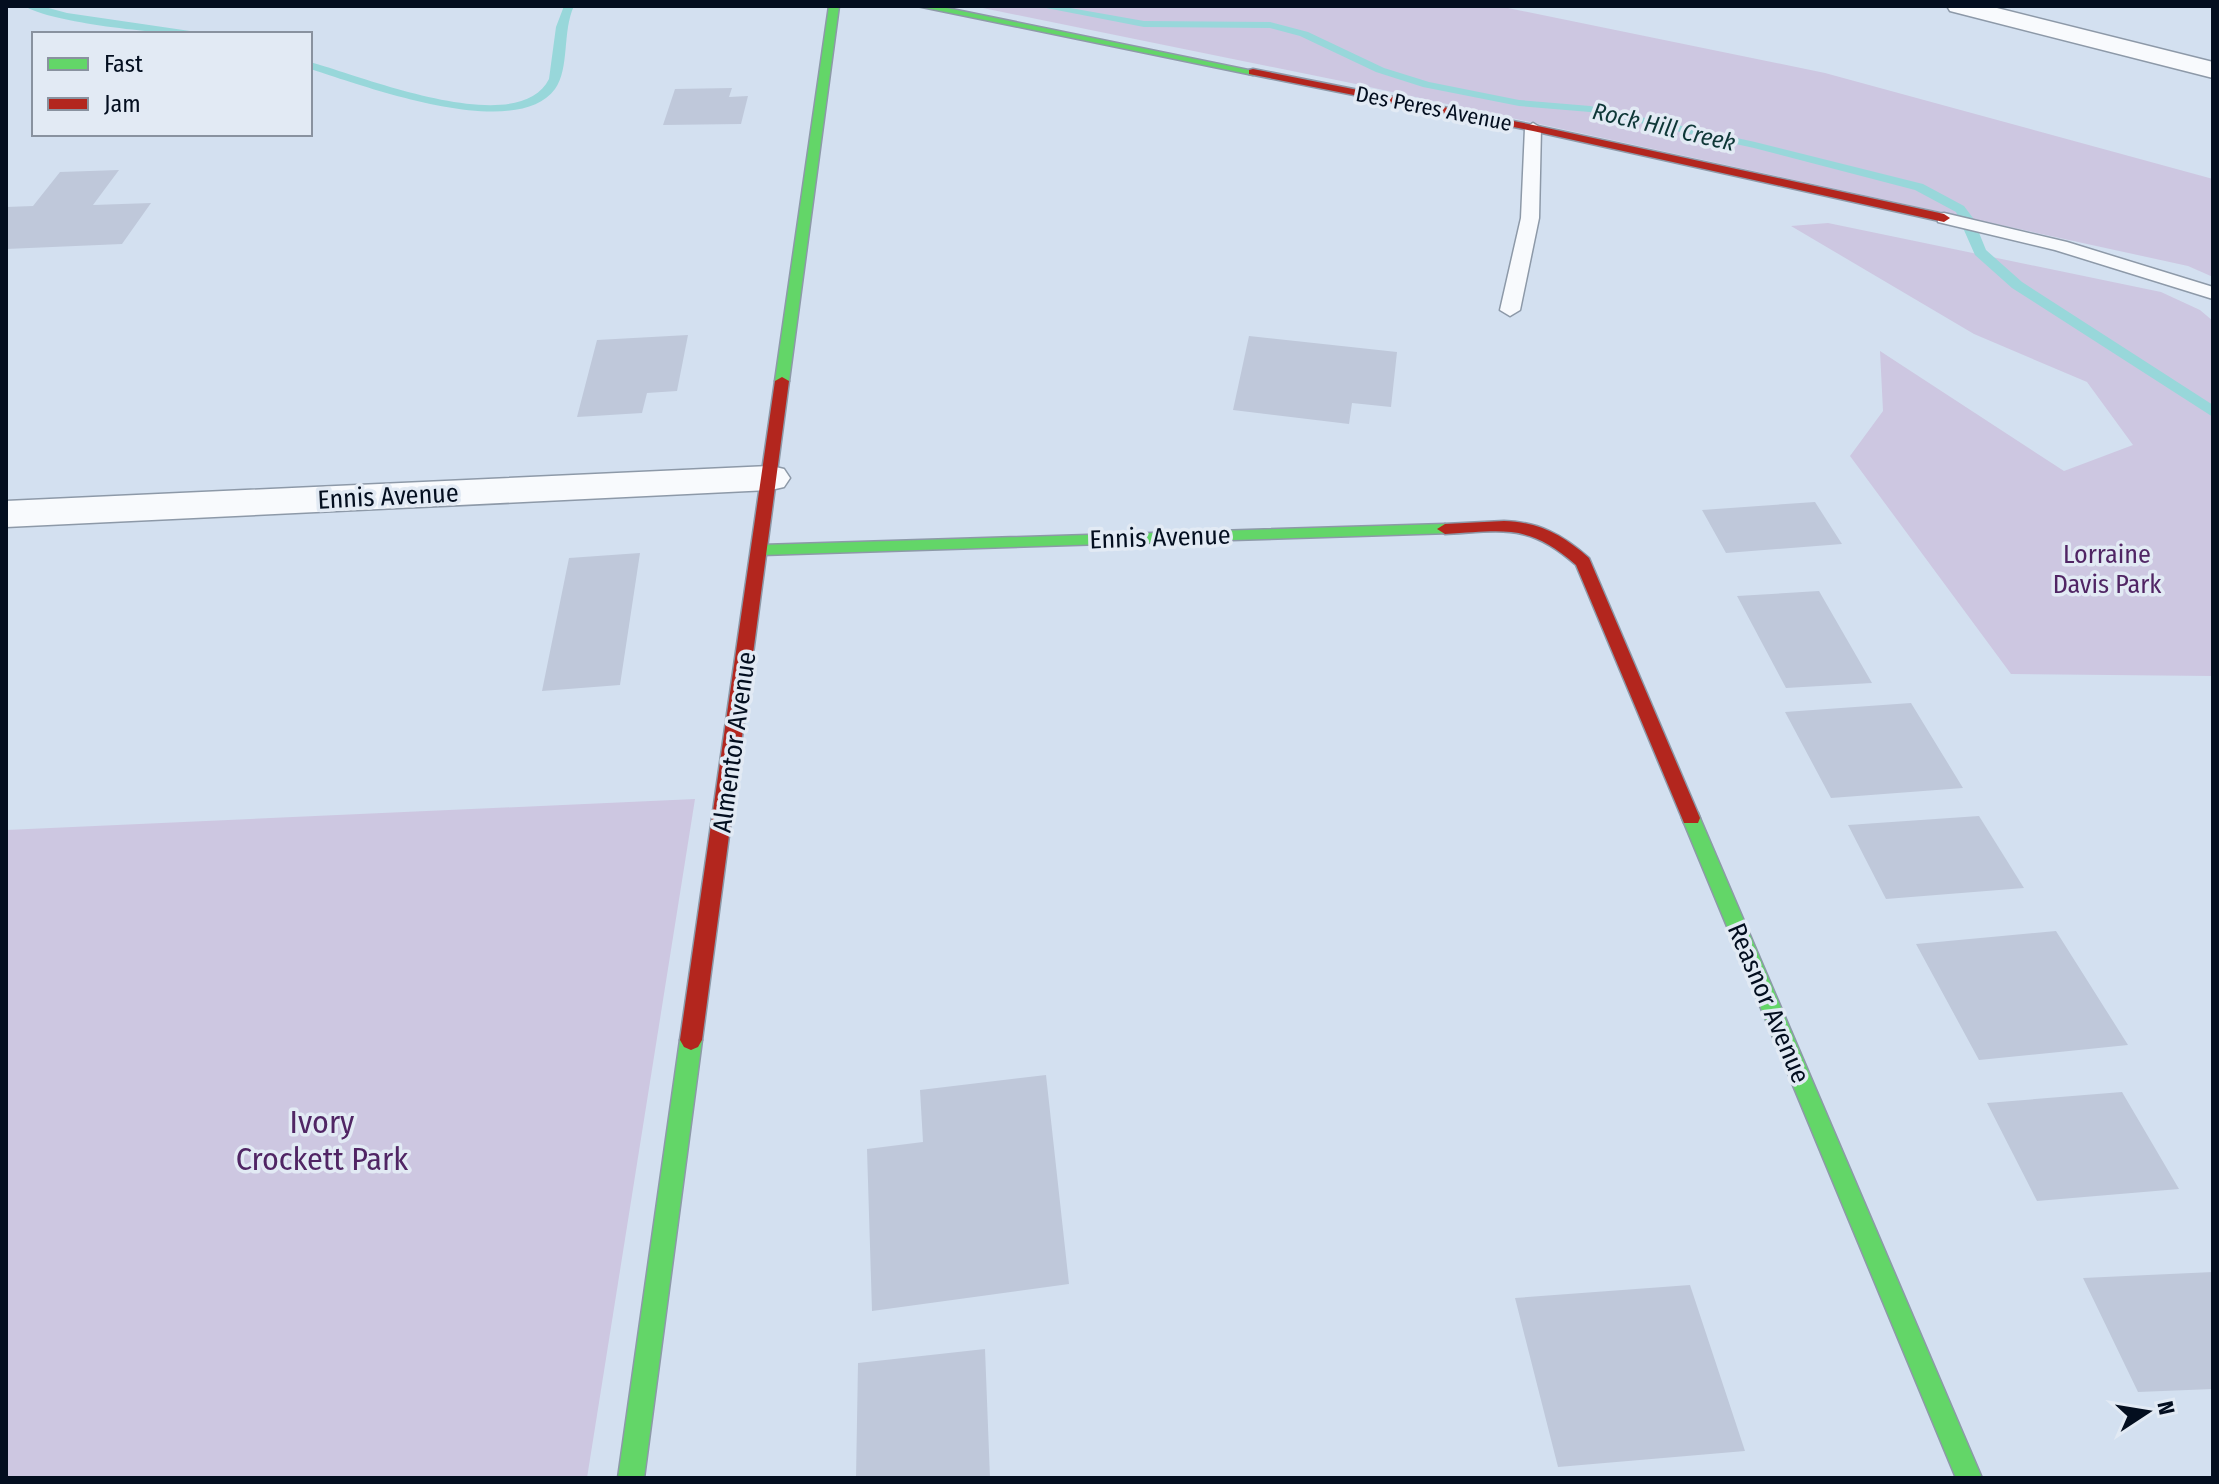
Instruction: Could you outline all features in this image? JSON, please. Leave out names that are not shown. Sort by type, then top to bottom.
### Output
[{"type":"street","name":"Almentor Avenue","points":[[631,1478],[834,6]]},
{"type":"street","name":"Des Peres Avenue","points":[[922,6],[1533,128],[1944,218]]},
{"type":"street","points":[[1959,6],[2213,70]]},
{"type":"street","name":"Ennis Avenue","points":[[6,514],[771,478]]},
{"type":"street","name":"Ennis Avenue","points":[[761,550],[1526,526],[1557,537]]},
{"type":"street","name":"Reasnor Avenue","points":[[1557,537],[1583,562],[1969,1478]]},
{"type":"lane","points":[[1510,310],[1530,218],[1533,128]]},
{"type":"lane","points":[[1944,218],[2127,265],[2213,293]]},
{"type":"green space","points":[[973,6],[1498,6],[1825,73],[2213,179],[2213,277],[2188,266],[1351,83]]},
{"type":"green space","name":"Lorraine Davis Park","points":[[1828,223],[2161,292],[2200,310],[2213,321],[2213,676],[2011,674],[1850,456],[1883,411],[1880,351],[2064,471],[2133,445],[2087,382],[1974,334],[1791,226]]},
{"type":"green space","name":"Ivory Crockett Park","points":[[695,799],[587,1478],[6,1478],[6,830]]},
{"type":"building","points":[[732,88],[729,97],[748,96],[741,124],[663,125],[675,89]]},
{"type":"building","points":[[119,170],[93,205],[151,203],[122,244],[6,249],[6,207],[33,206],[60,172]]},
{"type":"building","points":[[688,335],[677,391],[647,393],[642,413],[577,417],[597,340]]},
{"type":"building","points":[[1249,336],[1397,352],[1391,407],[1352,403],[1349,424],[1233,410]]},
{"type":"building","points":[[1815,502],[1842,544],[1726,553],[1702,510]]},
{"type":"building","points":[[640,553],[620,685],[542,691],[569,558]]},
{"type":"building","points":[[1819,591],[1872,683],[1786,688],[1737,596]]},
{"type":"building","points":[[1911,703],[1963,788],[1831,798],[1785,712]]},
{"type":"building","points":[[1979,816],[2024,888],[1886,899],[1848,825]]},
{"type":"building","points":[[2056,931],[2128,1045],[1979,1060],[1916,944]]},
{"type":"building","points":[[1046,1075],[1069,1284],[872,1311],[867,1149],[923,1142],[920,1090]]},
{"type":"building","points":[[2122,1092],[2179,1189],[2037,1201],[1987,1103]]},
{"type":"building","points":[[2213,1272],[2213,1389],[2138,1392],[2083,1278]]},
{"type":"building","points":[[1690,1285],[1745,1451],[1558,1467],[1515,1298]]},
{"type":"building","points":[[985,1349],[990,1478],[856,1478],[858,1363]]},
{"type":"waterway","name":"Rock Hill Creek","points":[[29,6],[66,16],[176,32]]},
{"type":"waterway","name":"Rock Hill Creek","points":[[312,66],[435,101],[505,108],[532,103],[550,88],[554,79],[561,27],[569,6]]},
{"type":"waterway","name":"Rock Hill Creek","points":[[1041,6],[1144,24],[1270,25],[1304,34],[1380,70],[1427,85],[1519,103],[1590,109],[1755,145],[1919,187],[1960,209],[1967,218],[1980,252],[2017,285],[2213,412]]},
{"type":"traffic: fast","points":[[782,381],[834,6]]},
{"type":"traffic: fast","points":[[922,6],[1253,72]]},
{"type":"traffic: fast","points":[[761,550],[1445,529]]},
{"type":"traffic: fast","points":[[1691,818],[1969,1478]]},
{"type":"traffic: fast","points":[[631,1478],[691,1040]]},
{"type":"traffic: jam","points":[[1253,72],[1533,128],[1944,218]]},
{"type":"traffic: jam","points":[[691,1040],[782,381]]},
{"type":"traffic: jam","points":[[1445,529],[1504,526],[1535,530],[1550,536],[1583,562],[1691,818]]}]
